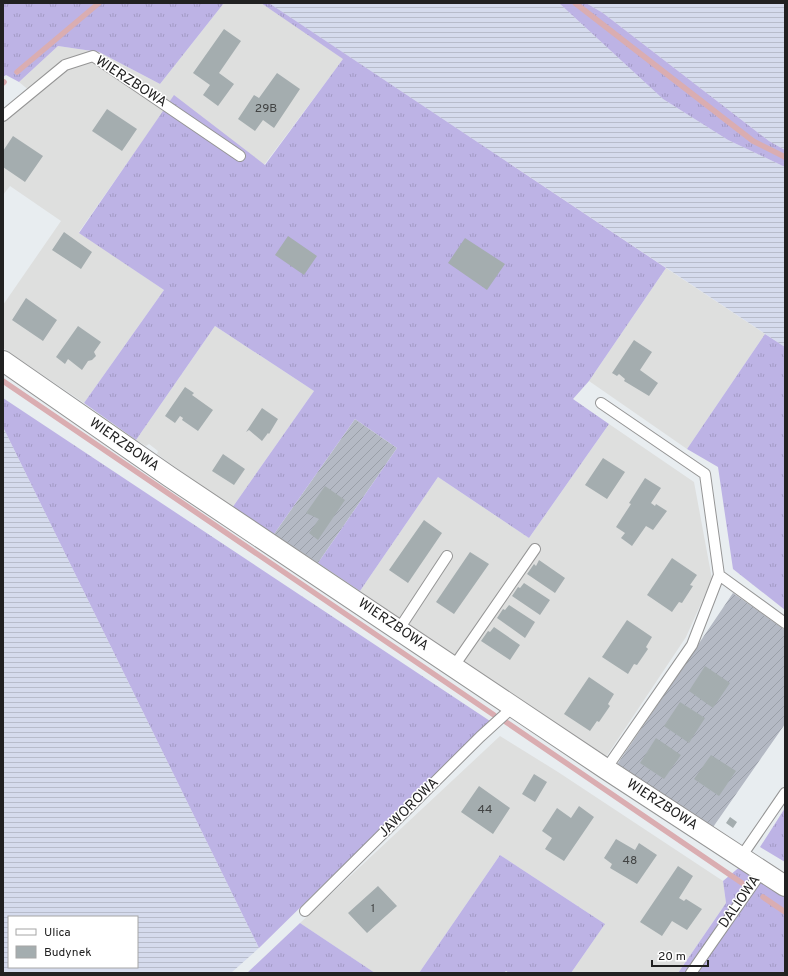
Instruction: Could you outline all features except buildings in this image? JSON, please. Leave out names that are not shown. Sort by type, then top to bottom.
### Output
[{"type":"street","name":"WIERZBOWA","points":[[3,361],[170,477],[606,769],[785,886]]},
{"type":"lane","name":"WIERZBOWA","points":[[3,116],[66,65],[93,56],[240,156]]},
{"type":"lane","points":[[601,403],[705,474],[719,575],[692,645],[606,769]]},
{"type":"lane","points":[[454,666],[535,549]]},
{"type":"lane","points":[[399,630],[448,556]]},
{"type":"lane","points":[[719,575],[785,623]]},
{"type":"lane","name":"JAWOROWA","points":[[305,911],[480,737],[514,706]]},
{"type":"lane","points":[[742,858],[785,793]]},
{"type":"lane","name":"DALIOWA","points":[[691,973],[762,871]]},
{"type":"shaded area","points":[[224,3],[261,3],[344,58],[264,165],[174,96],[79,232],[164,290],[84,403],[3,348],[3,305],[61,221],[10,186],[3,195],[3,122],[36,96],[19,82],[58,46],[99,52],[160,84]]},
{"type":"shaded area","points":[[269,3],[559,3],[663,99],[728,140],[785,167],[785,347]]},
{"type":"shaded area","points":[[586,3],[785,3],[785,150],[769,141],[603,13]]},
{"type":"shaded area","points":[[666,268],[765,334],[687,449],[589,381]]},
{"type":"shaded area","points":[[215,326],[314,391],[232,508],[157,454],[158,451],[149,444],[146,446],[136,440]]},
{"type":"shaded area","points":[[355,419],[397,448],[318,563],[274,534]]},
{"type":"shaded area","points":[[609,424],[694,482],[712,579],[686,637],[604,760],[360,591],[438,477],[529,538]]},
{"type":"shaded area","points":[[3,427],[259,948],[231,973],[3,973]]},
{"type":"shaded area","points":[[733,593],[785,630],[785,724],[711,830],[616,766]]},
{"type":"shaded area","points":[[500,736],[558,772],[723,881],[726,903],[678,973],[571,973],[605,924],[500,855],[419,973],[375,973],[300,923]]},
{"type":"green space","points":[[3,3],[224,3],[160,84],[99,52],[58,46],[19,82],[6,75],[3,77]]},
{"type":"green space","points":[[261,3],[269,3],[666,268],[589,381],[573,399],[609,424],[529,538],[438,477],[360,591],[318,563],[397,448],[355,419],[274,534],[232,508],[314,391],[215,326],[136,440],[84,403],[164,290],[79,233],[174,95],[265,165],[343,59]]},
{"type":"green space","points":[[559,3],[586,3],[603,13],[769,141],[785,150],[785,167],[728,140],[663,99]]},
{"type":"green space","points":[[765,334],[785,347],[785,610],[733,569],[718,467],[687,449]]},
{"type":"green space","points":[[3,398],[490,721],[259,948],[3,427]]},
{"type":"green space","points":[[785,808],[785,862],[760,847]]},
{"type":"green space","points":[[500,855],[605,924],[571,973],[509,973],[506,971],[504,973],[419,973]]},
{"type":"green space","points":[[742,865],[785,894],[785,973],[678,973],[726,903],[723,881]]},
{"type":"green space","points":[[300,923],[375,973],[247,973]]},
{"type":"waterway","points":[[17,72],[99,3]]},
{"type":"waterway","points":[[575,3],[753,141],[785,157]]},
{"type":"waterway","points":[[3,381],[494,715]]},
{"type":"waterway","points":[[506,722],[742,883]]},
{"type":"waterway","points":[[763,897],[785,912]]}]
